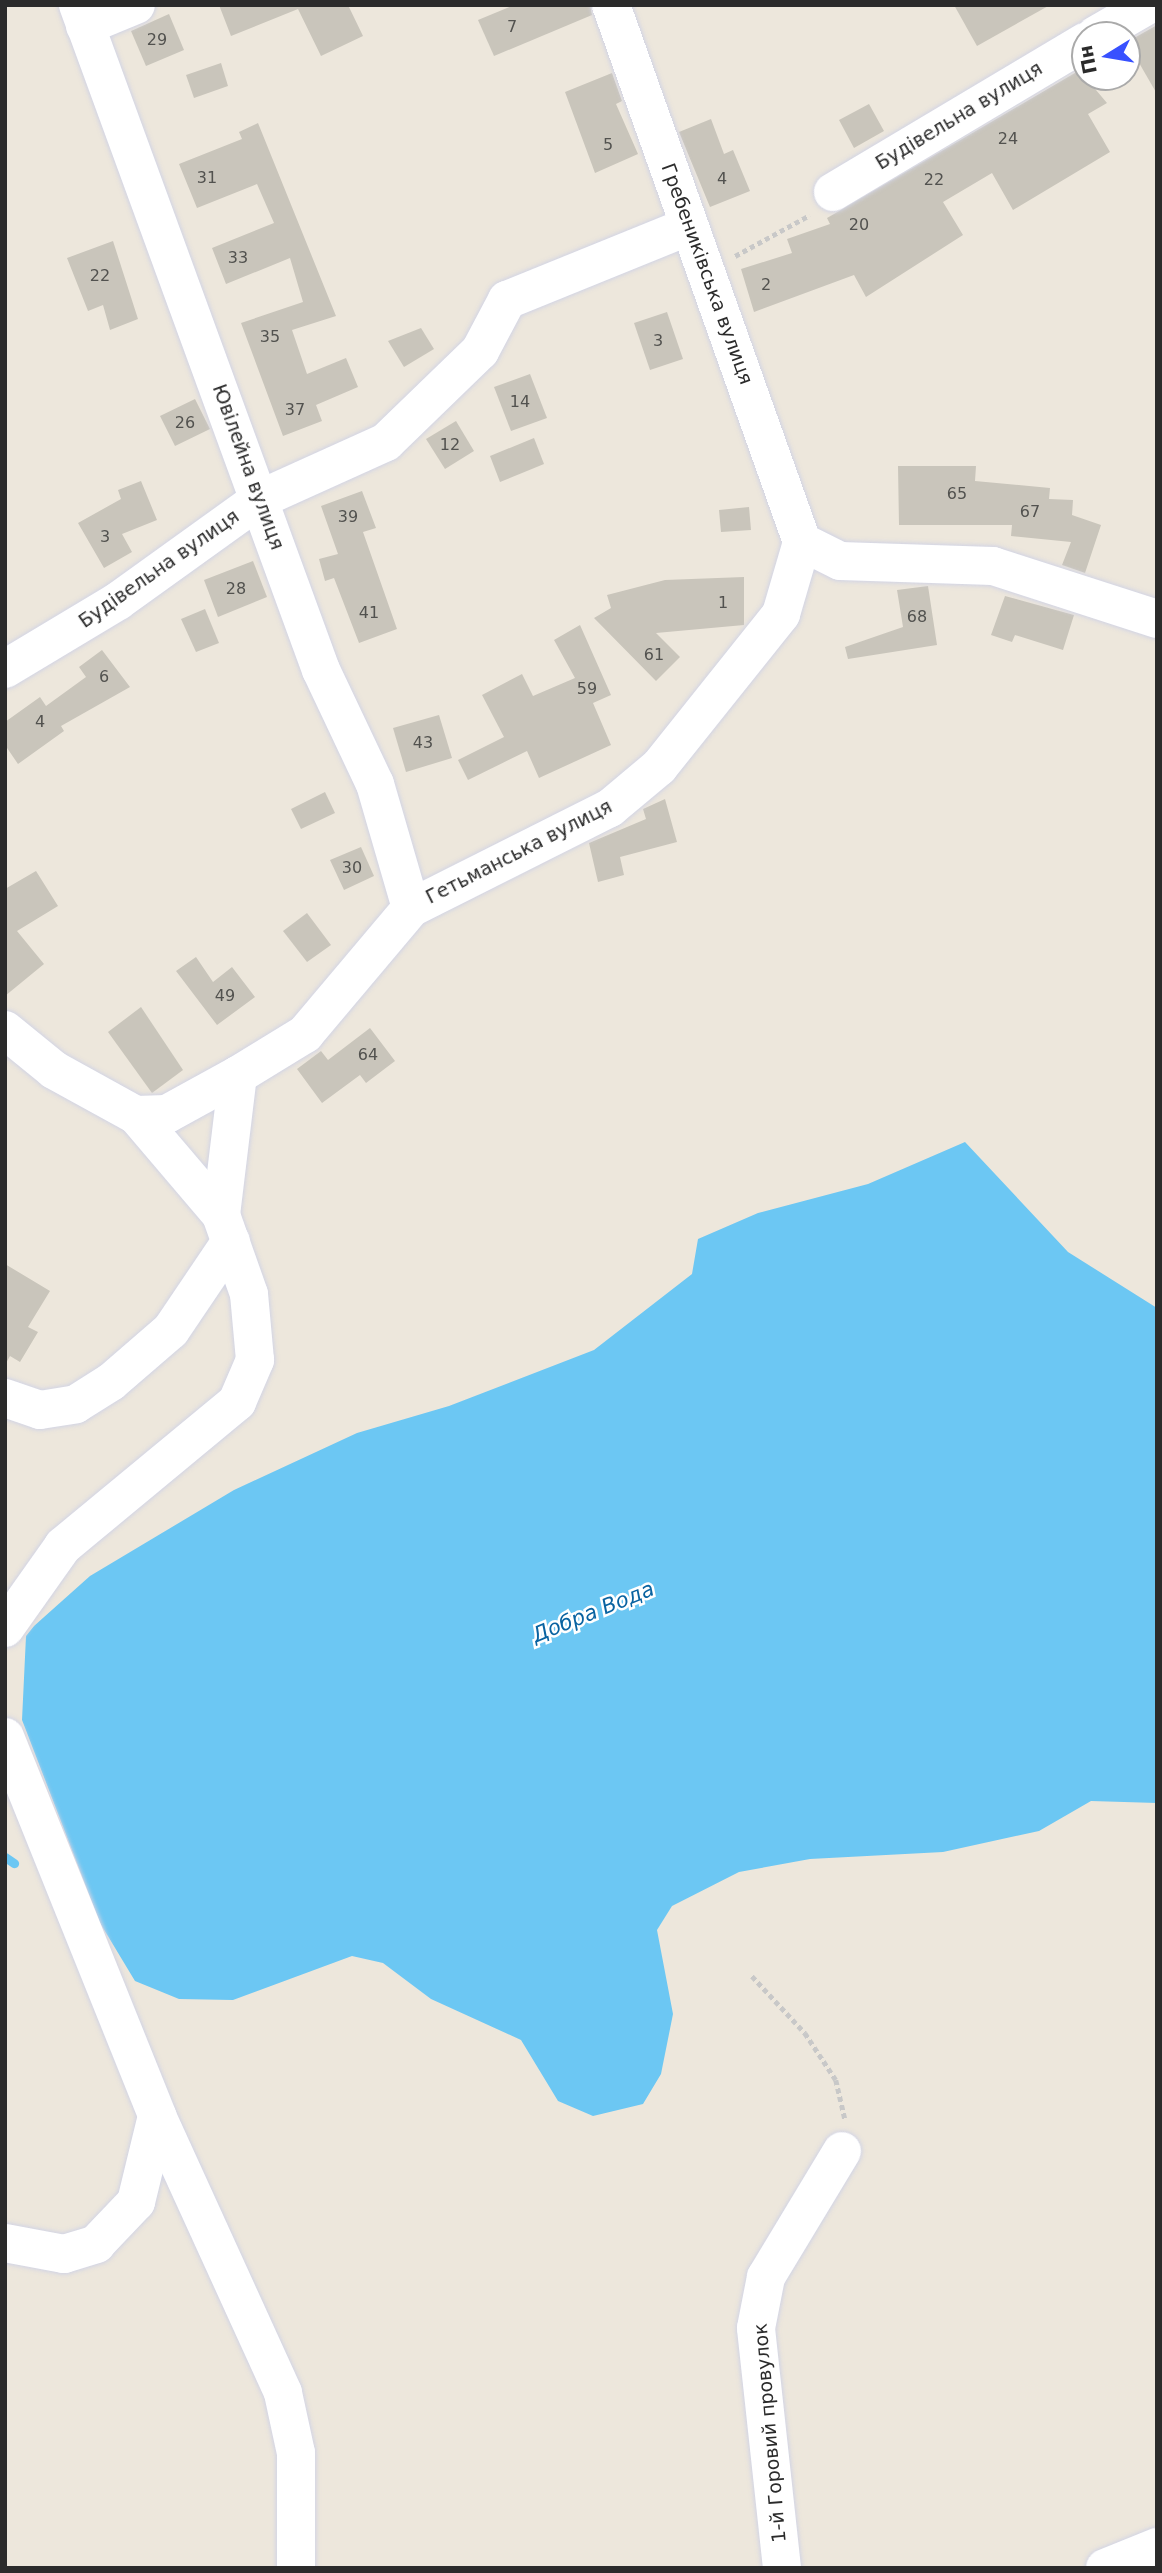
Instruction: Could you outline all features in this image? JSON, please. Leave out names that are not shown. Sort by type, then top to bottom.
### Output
[{"type":"street","name":"Ювілейна вулиця","points":[[136,5],[82,15],[321,670],[375,784],[411,908]]},
{"type":"street","name":"Гребениківська вулиця","points":[[611,5],[689,226],[709,268],[802,542]]},
{"type":"street","points":[[1120,21],[1148,5]]},
{"type":"street","name":"Будівельна вулиця","points":[[832,192],[1071,50]]},
{"type":"street","name":"Будівельна вулиця","points":[[5,670],[118,601],[260,499],[386,442],[480,351],[507,300],[689,226]]},
{"type":"street","points":[[802,542],[840,561],[993,566],[1157,619]]},
{"type":"street","name":"Гетьманська вулиця","points":[[136,1115],[167,1114],[305,1034],[411,908],[610,808],[659,767],[781,614],[802,542]]},
{"type":"street","points":[[5,1030],[54,1070],[136,1115],[226,1228],[249,1294],[255,1360],[237,1402],[64,1546],[5,1628]]},
{"type":"street","points":[[5,1398],[40,1410],[76,1404],[171,1330],[226,1228],[238,1075]]},
{"type":"street","points":[[5,1737],[156,2116],[283,2393],[296,2453],[296,2568]]},
{"type":"street","points":[[5,2243],[64,2254],[96,2244],[136,2202],[156,2116]]},
{"type":"street","name":"1-й Горовий провулок","points":[[782,2568],[756,2328],[766,2277],[842,2151]]},
{"type":"street","points":[[1105,2568],[1157,2547]]},
{"type":"path","points":[[709,268],[802,222],[832,192]]},
{"type":"path","points":[[752,1976],[805,2033],[836,2080],[845,2122],[842,2151]]},
{"type":"water","points":[[965,1142],[1068,1252],[1157,1308],[1157,1803],[1091,1801],[1039,1831],[943,1852],[810,1859],[739,1872],[672,1906],[657,1930],[673,2014],[661,2074],[643,2104],[593,2116],[558,2101],[521,2040],[431,1999],[383,1963],[352,1956],[233,2000],[179,1999],[135,1981],[100,1923],[22,1720],[26,1636],[34,1626],[90,1576],[234,1490],[357,1433],[449,1406],[594,1350],[692,1274],[698,1239],[758,1213],[868,1184]]},
{"type":"building","points":[[219,5],[348,5],[363,36],[321,56],[298,9],[231,36]]},
{"type":"building","points":[[514,5],[590,5],[592,15],[494,56],[478,20]]},
{"type":"building","points":[[954,5],[1050,5],[977,46]]},
{"type":"building","points":[[169,14],[184,50],[146,66],[131,31]]},
{"type":"building","points":[[1157,25],[1157,94],[1141,66],[1141,34]]},
{"type":"building","points":[[221,63],[228,86],[194,98],[186,75]]},
{"type":"building","points":[[612,73],[622,101],[616,104],[638,154],[595,173],[565,92]]},
{"type":"building","points":[[1071,75],[1071,91],[1097,91],[1107,103],[1088,114],[1110,152],[1013,210],[992,173],[943,202],[963,235],[866,297],[854,275],[754,312],[741,269],[792,253],[787,239],[830,224],[827,218]]},
{"type":"building","points":[[869,104],[884,131],[854,148],[839,120]]},
{"type":"building","points":[[711,119],[724,154],[733,150],[750,191],[710,207],[679,132]]},
{"type":"building","points":[[258,123],[336,316],[292,330],[307,374],[346,358],[358,387],[316,405],[322,421],[283,436],[241,323],[303,302],[290,258],[226,284],[212,248],[274,223],[257,184],[197,208],[179,164],[242,139],[239,132]]},
{"type":"building","points":[[113,241],[138,319],[110,330],[103,305],[88,311],[67,258]]},
{"type":"building","points":[[667,312],[683,359],[650,370],[634,323]]},
{"type":"building","points":[[421,328],[434,349],[404,367],[388,341]]},
{"type":"building","points":[[530,374],[547,418],[511,431],[494,387]]},
{"type":"building","points":[[195,399],[210,429],[175,446],[160,416]]},
{"type":"building","points":[[456,421],[474,451],[445,469],[426,439]]},
{"type":"building","points":[[534,438],[544,464],[500,482],[490,456]]},
{"type":"building","points":[[898,466],[976,466],[975,481],[1050,488],[1049,499],[1073,500],[1072,515],[1101,525],[1085,573],[1062,565],[1071,542],[1011,536],[1012,525],[899,525]]},
{"type":"building","points":[[141,481],[157,520],[122,534],[132,552],[104,568],[78,523],[121,499],[118,490]]},
{"type":"building","points":[[362,491],[376,528],[363,532],[397,629],[359,643],[334,578],[325,581],[319,559],[338,554],[321,506]]},
{"type":"building","points":[[749,507],[751,530],[721,532],[719,510]]},
{"type":"building","points":[[253,561],[267,597],[218,617],[204,580]]},
{"type":"building","points":[[744,577],[744,625],[656,633],[680,657],[656,681],[594,618],[611,608],[607,595],[665,580]]},
{"type":"building","points":[[928,586],[937,645],[848,659],[845,647],[903,627],[897,590]]},
{"type":"building","points":[[1005,596],[1074,615],[1063,650],[1015,635],[1012,642],[991,635]]},
{"type":"building","points":[[205,609],[219,643],[196,652],[181,619]]},
{"type":"building","points":[[580,625],[611,695],[593,703],[611,745],[539,778],[527,751],[468,780],[458,760],[504,737],[482,695],[522,674],[533,696],[575,678],[554,640]]},
{"type":"building","points":[[102,650],[130,687],[61,726],[64,731],[18,764],[5,745],[5,722],[40,697],[46,706],[86,677],[79,667]]},
{"type":"building","points":[[439,715],[452,758],[406,772],[393,728]]},
{"type":"building","points":[[325,792],[335,813],[301,829],[291,809]]},
{"type":"building","points":[[665,799],[677,842],[620,857],[624,875],[598,882],[589,843],[646,819],[643,809]]},
{"type":"building","points":[[361,847],[374,876],[344,890],[330,860]]},
{"type":"building","points":[[36,871],[58,906],[17,931],[44,964],[5,996],[5,889]]},
{"type":"building","points":[[307,913],[331,945],[307,962],[283,931]]},
{"type":"building","points":[[196,957],[213,982],[232,967],[255,997],[217,1025],[176,971]]},
{"type":"building","points":[[141,1007],[183,1070],[152,1093],[108,1032]]},
{"type":"building","points":[[370,1028],[395,1061],[366,1083],[360,1075],[322,1103],[297,1069],[321,1051],[328,1060]]},
{"type":"building","points":[[5,1264],[50,1291],[28,1327],[38,1332],[20,1362],[10,1356],[5,1365]]},
{"type":"waterway","name":"Добра Вода","points":[[5,1857],[14,1863]]}]
